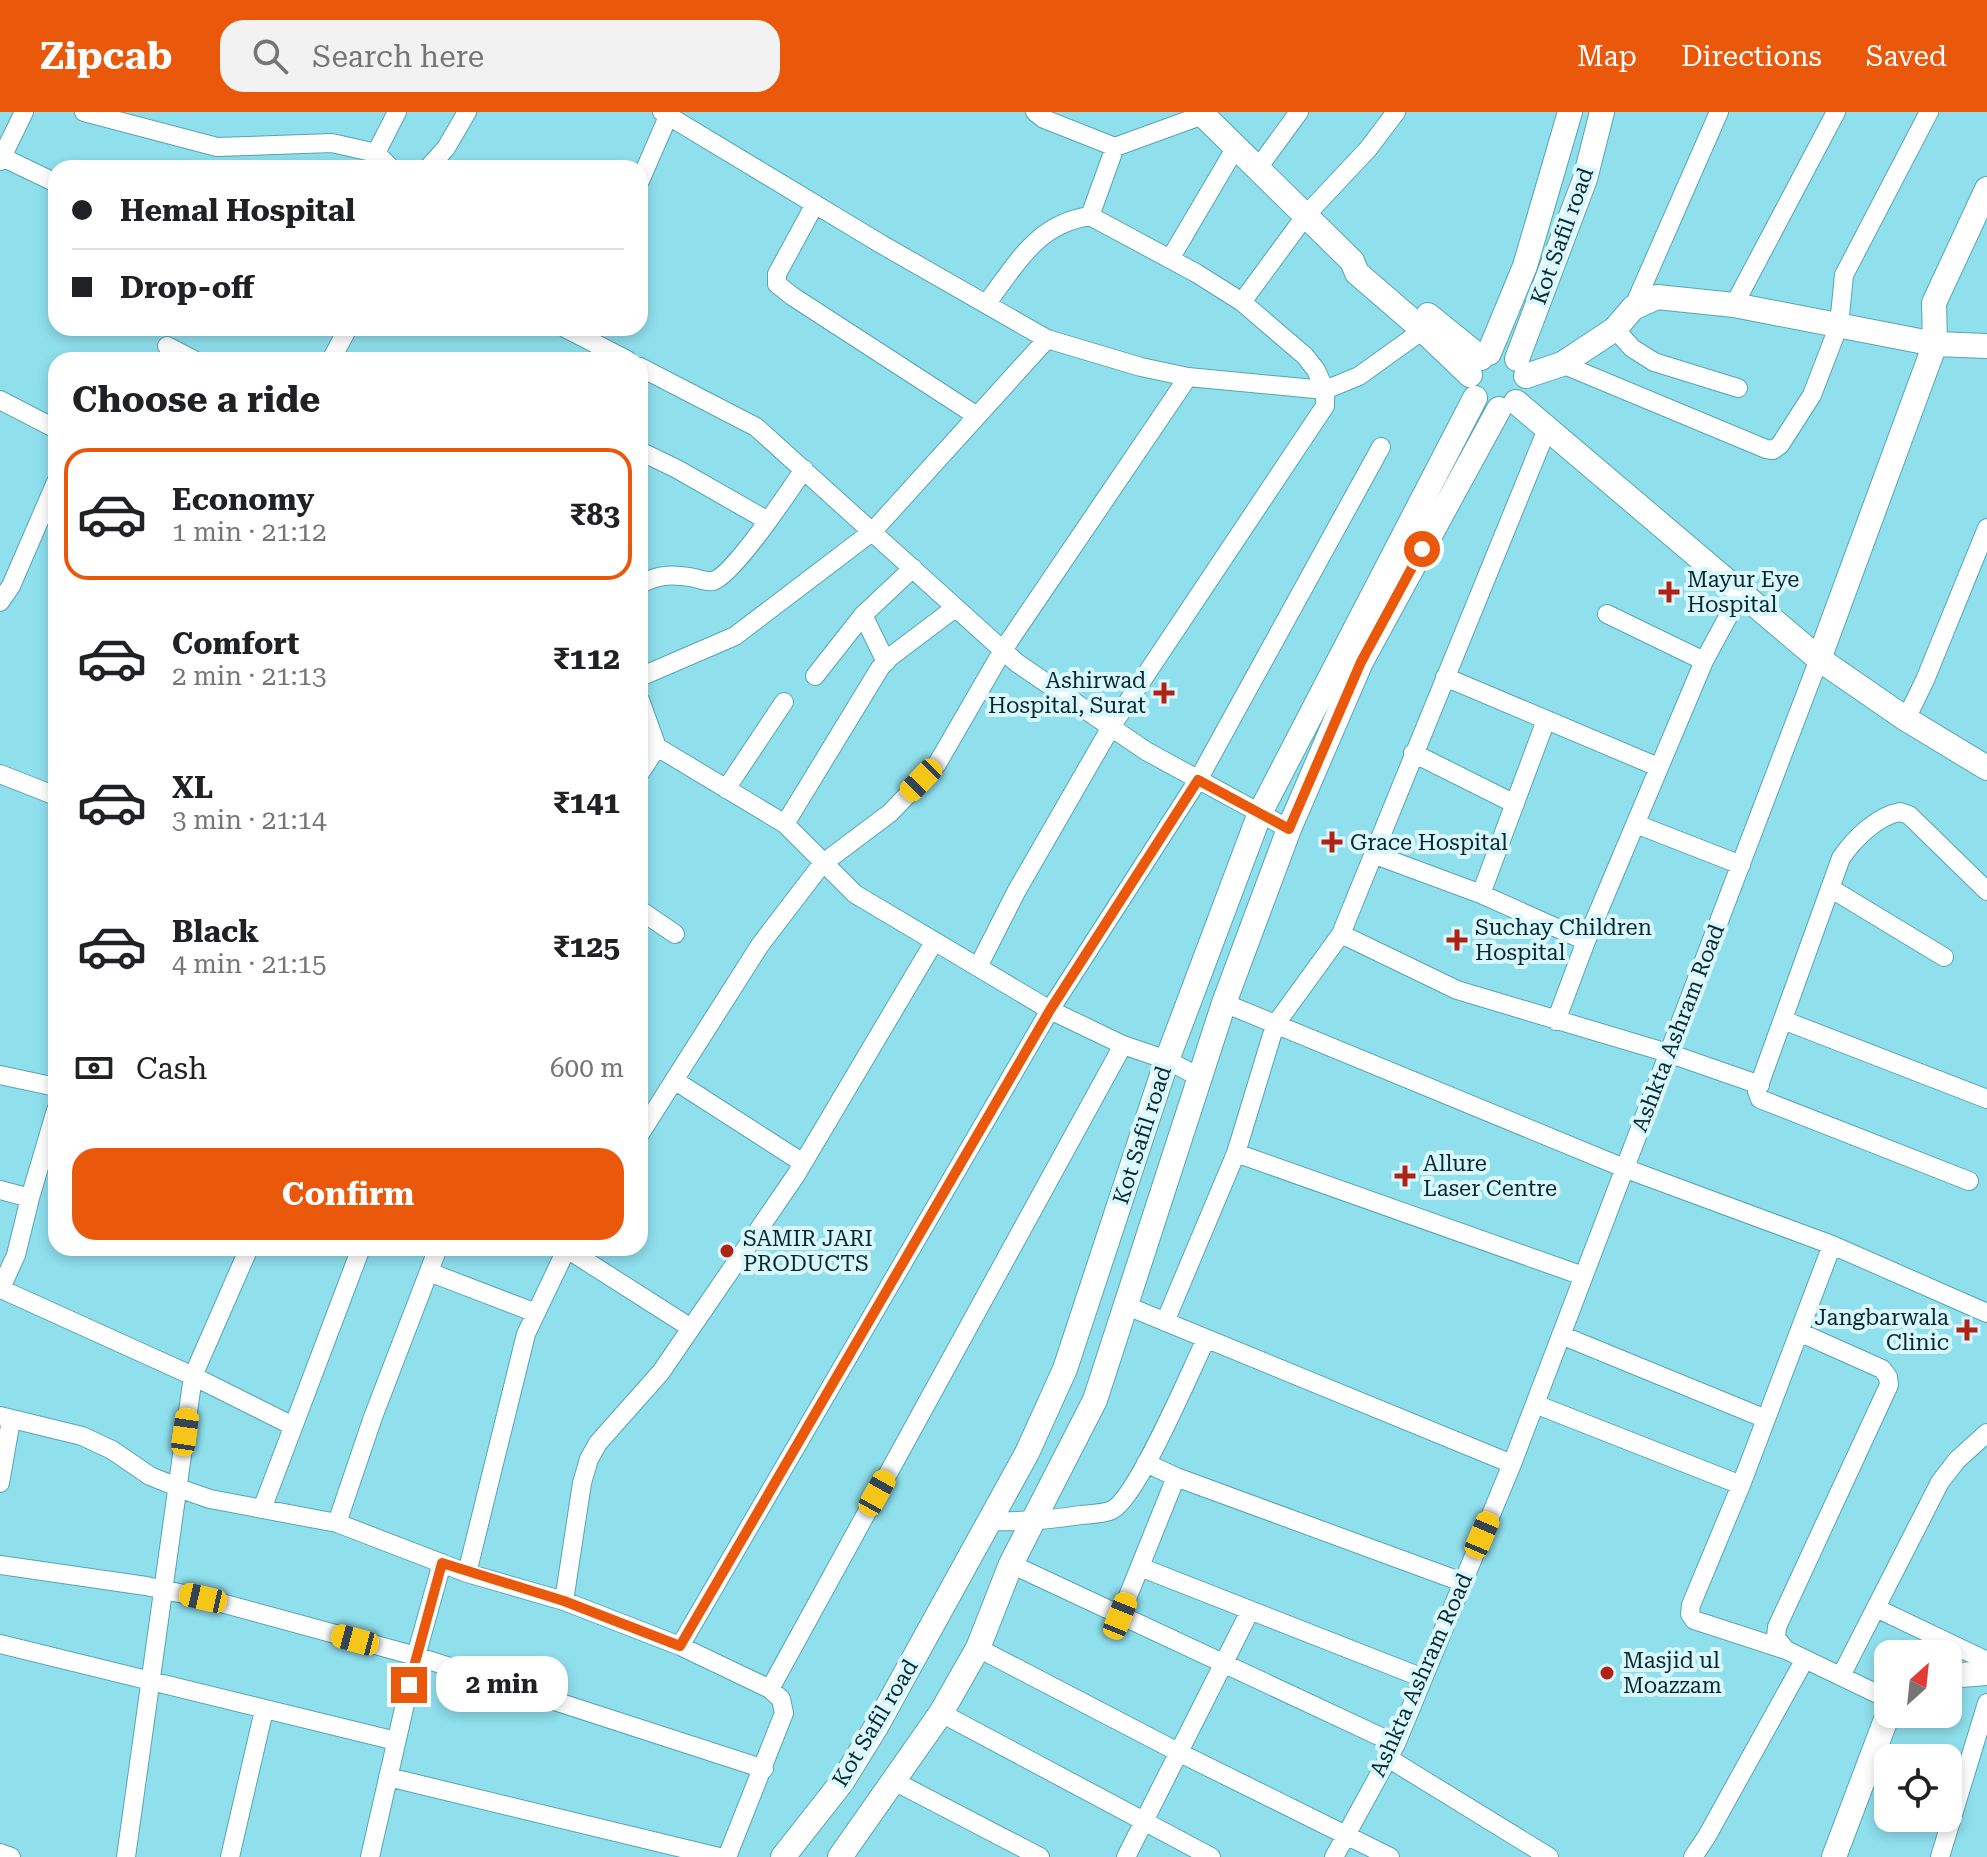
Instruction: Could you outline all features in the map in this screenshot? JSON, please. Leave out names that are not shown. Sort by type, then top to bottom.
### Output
[{"type":"main road","name":"Kot Safil road","points":[[783,1857],[842,1782],[876,1727],[1027,1453],[1065,1369],[1167,1060],[1260,813],[1479,371],[1525,266],[1570,112]]},
{"type":"main road","name":"Kot Safil road","points":[[1521,367],[1585,179],[1602,112]]},
{"type":"main road","points":[[1201,113],[1352,261],[1357,273],[1423,330],[1479,371]]},
{"type":"main road","name":"Ashkta Ashram Road","points":[[1819,659],[1935,344],[1934,303],[1987,189]]},
{"type":"main road","points":[[1352,261],[1365,263],[1479,371],[1490,408],[1508,405],[1522,395],[1521,367]]},
{"type":"main road","points":[[1479,371],[1499,352],[1521,367],[1562,364],[1615,329],[1633,308],[1657,297],[1734,305],[1935,344],[1987,346]]},
{"type":"main road","points":[[1508,405],[1547,429],[1819,659],[1906,719],[1985,760]]},
{"type":"main road","name":"Kot Safil road","points":[[840,1857],[941,1713],[978,1648],[1011,1564],[1095,1400],[1224,1003],[1289,829],[1361,662],[1508,405]]},
{"type":"main road","points":[[1962,1675],[1987,1673]]},
{"type":"main road","points":[[1834,1857],[1883,1728]]},
{"type":"street","points":[[24,112],[1,159],[48,180]]},
{"type":"street","points":[[84,112],[217,147],[332,143],[376,153],[383,160]]},
{"type":"street","points":[[376,153],[397,112]]},
{"type":"street","points":[[442,160],[467,112]]},
{"type":"street","points":[[1035,112],[1044,119],[1115,147],[1201,113]]},
{"type":"street","points":[[1258,168],[1299,112]]},
{"type":"street","points":[[1242,302],[1306,215],[1368,149],[1396,112]]},
{"type":"street","points":[[1633,308],[1719,112]]},
{"type":"street","points":[[1734,305],[1836,112]]},
{"type":"street","points":[[1562,364],[1672,412],[1773,450],[1785,440],[1812,395],[1839,325],[1844,275],[1929,112]]},
{"type":"street","points":[[648,161],[667,113],[815,204],[1047,339],[1141,367],[1188,377],[1325,390],[1359,376],[1423,330]]},
{"type":"street","points":[[1090,216],[1115,147]]},
{"type":"street","points":[[1170,259],[1236,147]]},
{"type":"street","points":[[815,204],[777,274],[777,284],[977,416]]},
{"type":"street","points":[[978,967],[1016,892],[1111,727],[1325,406],[1325,390],[1305,356],[1242,302],[1090,216],[1046,231],[986,304]]},
{"type":"street","points":[[1615,329],[1632,348],[1654,362],[1738,388]]},
{"type":"street","points":[[584,336],[613,352]]},
{"type":"street","points":[[648,674],[735,636],[873,531],[1047,339]]},
{"type":"street","points":[[167,346],[179,352]]},
{"type":"street","points":[[648,371],[756,427],[1017,663],[1146,751],[1289,829]]},
{"type":"street","points":[[648,1121],[760,945],[822,864],[890,813],[937,764],[1003,650],[1188,377]]},
{"type":"street","points":[[0,400],[48,425]]},
{"type":"street","points":[[1165,1322],[1236,1153],[1275,1025],[1341,934],[1547,429]]},
{"type":"street","points":[[680,1646],[1050,1010],[1198,780],[1381,447]]},
{"type":"street","points":[[648,455],[768,521]]},
{"type":"street","points":[[648,581],[674,574],[710,582],[728,572],[804,469]]},
{"type":"street","points":[[0,602],[11,586],[48,500]]},
{"type":"street","points":[[1906,719],[1987,528]]},
{"type":"street","points":[[815,676],[863,615],[913,568]]},
{"type":"street","points":[[1556,1021],[1658,767],[1704,661],[1742,591]]},
{"type":"street","points":[[785,824],[870,681],[886,662],[955,608]]},
{"type":"street","points":[[1607,614],[1704,661]]},
{"type":"street","points":[[863,615],[886,662]]},
{"type":"street","name":"Ashkta Ashram Road","points":[[1334,1857],[1392,1751],[1512,1464],[1819,659]]},
{"type":"street","points":[[1445,677],[1658,767]]},
{"type":"street","points":[[726,789],[784,702]]},
{"type":"street","points":[[1481,894],[1546,720]]},
{"type":"street","points":[[648,722],[657,747],[785,824],[855,894],[1050,1010],[1199,1077]]},
{"type":"street","points":[[648,761],[657,747]]},
{"type":"street","points":[[1413,753],[1515,804]]},
{"type":"street","points":[[0,774],[48,793]]},
{"type":"street","points":[[1969,1181],[1758,1096],[1830,888],[1848,847],[1880,819],[1900,812],[1909,815],[1987,891]]},
{"type":"street","points":[[1636,824],[1741,865]]},
{"type":"street","points":[[1373,854],[1481,894],[1586,941]]},
{"type":"street","points":[[1830,888],[1944,957]]},
{"type":"street","points":[[648,915],[675,934]]},
{"type":"street","points":[[1341,934],[1440,983],[1668,1053],[1760,1085]]},
{"type":"street","points":[[564,1601],[582,1483],[589,1459],[598,1443],[654,1381],[803,1163],[934,942]]},
{"type":"street","points":[[1224,1003],[1624,1168],[1832,1245],[1987,1313]]},
{"type":"street","points":[[1783,1020],[1987,1099]]},
{"type":"street","points":[[770,1689],[1123,1045]]},
{"type":"street","points":[[0,1075],[48,1085]]},
{"type":"street","points":[[674,1080],[803,1163]]},
{"type":"street","points":[[48,1137],[16,1255],[1,1290],[193,1376],[293,1426]]},
{"type":"street","points":[[1236,1153],[1583,1276]]},
{"type":"street","points":[[0,1190],[30,1198]]},
{"type":"street","points":[[1832,1245],[1690,1614],[1694,1620],[1786,1650],[1874,1692]]},
{"type":"street","points":[[126,1857],[193,1376],[246,1256]]},
{"type":"street","points":[[262,1509],[358,1256]]},
{"type":"street","points":[[337,1523],[373,1417],[435,1256]]},
{"type":"street","points":[[467,1573],[526,1334],[564,1256]]},
{"type":"street","points":[[578,1256],[691,1328]]},
{"type":"street","points":[[429,1272],[536,1313]]},
{"type":"street","points":[[1127,1306],[1512,1464]]},
{"type":"street","points":[[1786,1650],[1776,1638],[1777,1627],[1889,1385],[1882,1369],[1799,1332]]},
{"type":"street","points":[[1561,1335],[1766,1419]]},
{"type":"street","points":[[990,1521],[1032,1522],[1112,1510],[1121,1504],[1146,1463],[1206,1339]]},
{"type":"street","points":[[1535,1404],[1741,1485]]},
{"type":"street","points":[[0,1483],[5,1418],[82,1436],[112,1450],[150,1476],[177,1488],[210,1499],[337,1523],[467,1573],[564,1601],[680,1646],[770,1689],[781,1699],[784,1713],[727,1857]]},
{"type":"street","points":[[1841,1676],[1940,1482],[1957,1460],[1987,1433]]},
{"type":"street","points":[[1146,1463],[1176,1477],[1462,1582]]},
{"type":"street","points":[[1120,1616],[1176,1477]]},
{"type":"street","points":[[370,1857],[416,1656],[442,1563]]},
{"type":"street","points":[[1011,1564],[1224,1663],[1392,1751],[1549,1857]]},
{"type":"street","points":[[0,1565],[163,1589],[416,1656],[764,1769]]},
{"type":"street","points":[[1140,1567],[1423,1678]]},
{"type":"street","points":[[1876,1608],[1987,1661]]},
{"type":"street","points":[[1126,1857],[1250,1611]]},
{"type":"street","points":[[0,1644],[396,1741]]},
{"type":"street","points":[[978,1648],[1390,1857]]},
{"type":"street","points":[[1693,1857],[1805,1659]]},
{"type":"street","points":[[230,1857],[264,1710]]},
{"type":"street","points":[[1940,1857],[1986,1711]]},
{"type":"street","points":[[941,1713],[1211,1857]]},
{"type":"street","points":[[388,1777],[719,1857]]},
{"type":"street","points":[[892,1780],[1040,1857]]},
{"type":"street","points":[[0,1853],[11,1857]]},
{"type":"place","name":"Mayur Eye Hospital","points":[[1669,592]]},
{"type":"place","name":"Ashirwad Hospital, Surat","points":[[1164,693]]},
{"type":"place","name":"Grace Hospital","points":[[1332,842]]},
{"type":"place","name":"Suchay Children Hospital","points":[[1457,940]]},
{"type":"place","name":"Allure Laser Centre","points":[[1405,1176]]},
{"type":"place","name":"SAMIR JARI PRODUCTS","points":[[727,1251]]},
{"type":"place","name":"Jangbarwala Clinic","points":[[1967,1330]]},
{"type":"place","name":"Masjid ul Moazzam","points":[[1607,1673]]},
{"type":"route","points":[[409,1685],[442,1563],[564,1601],[680,1646],[1050,1010],[1198,780],[1289,829],[1361,662],[1422,549]]}]
